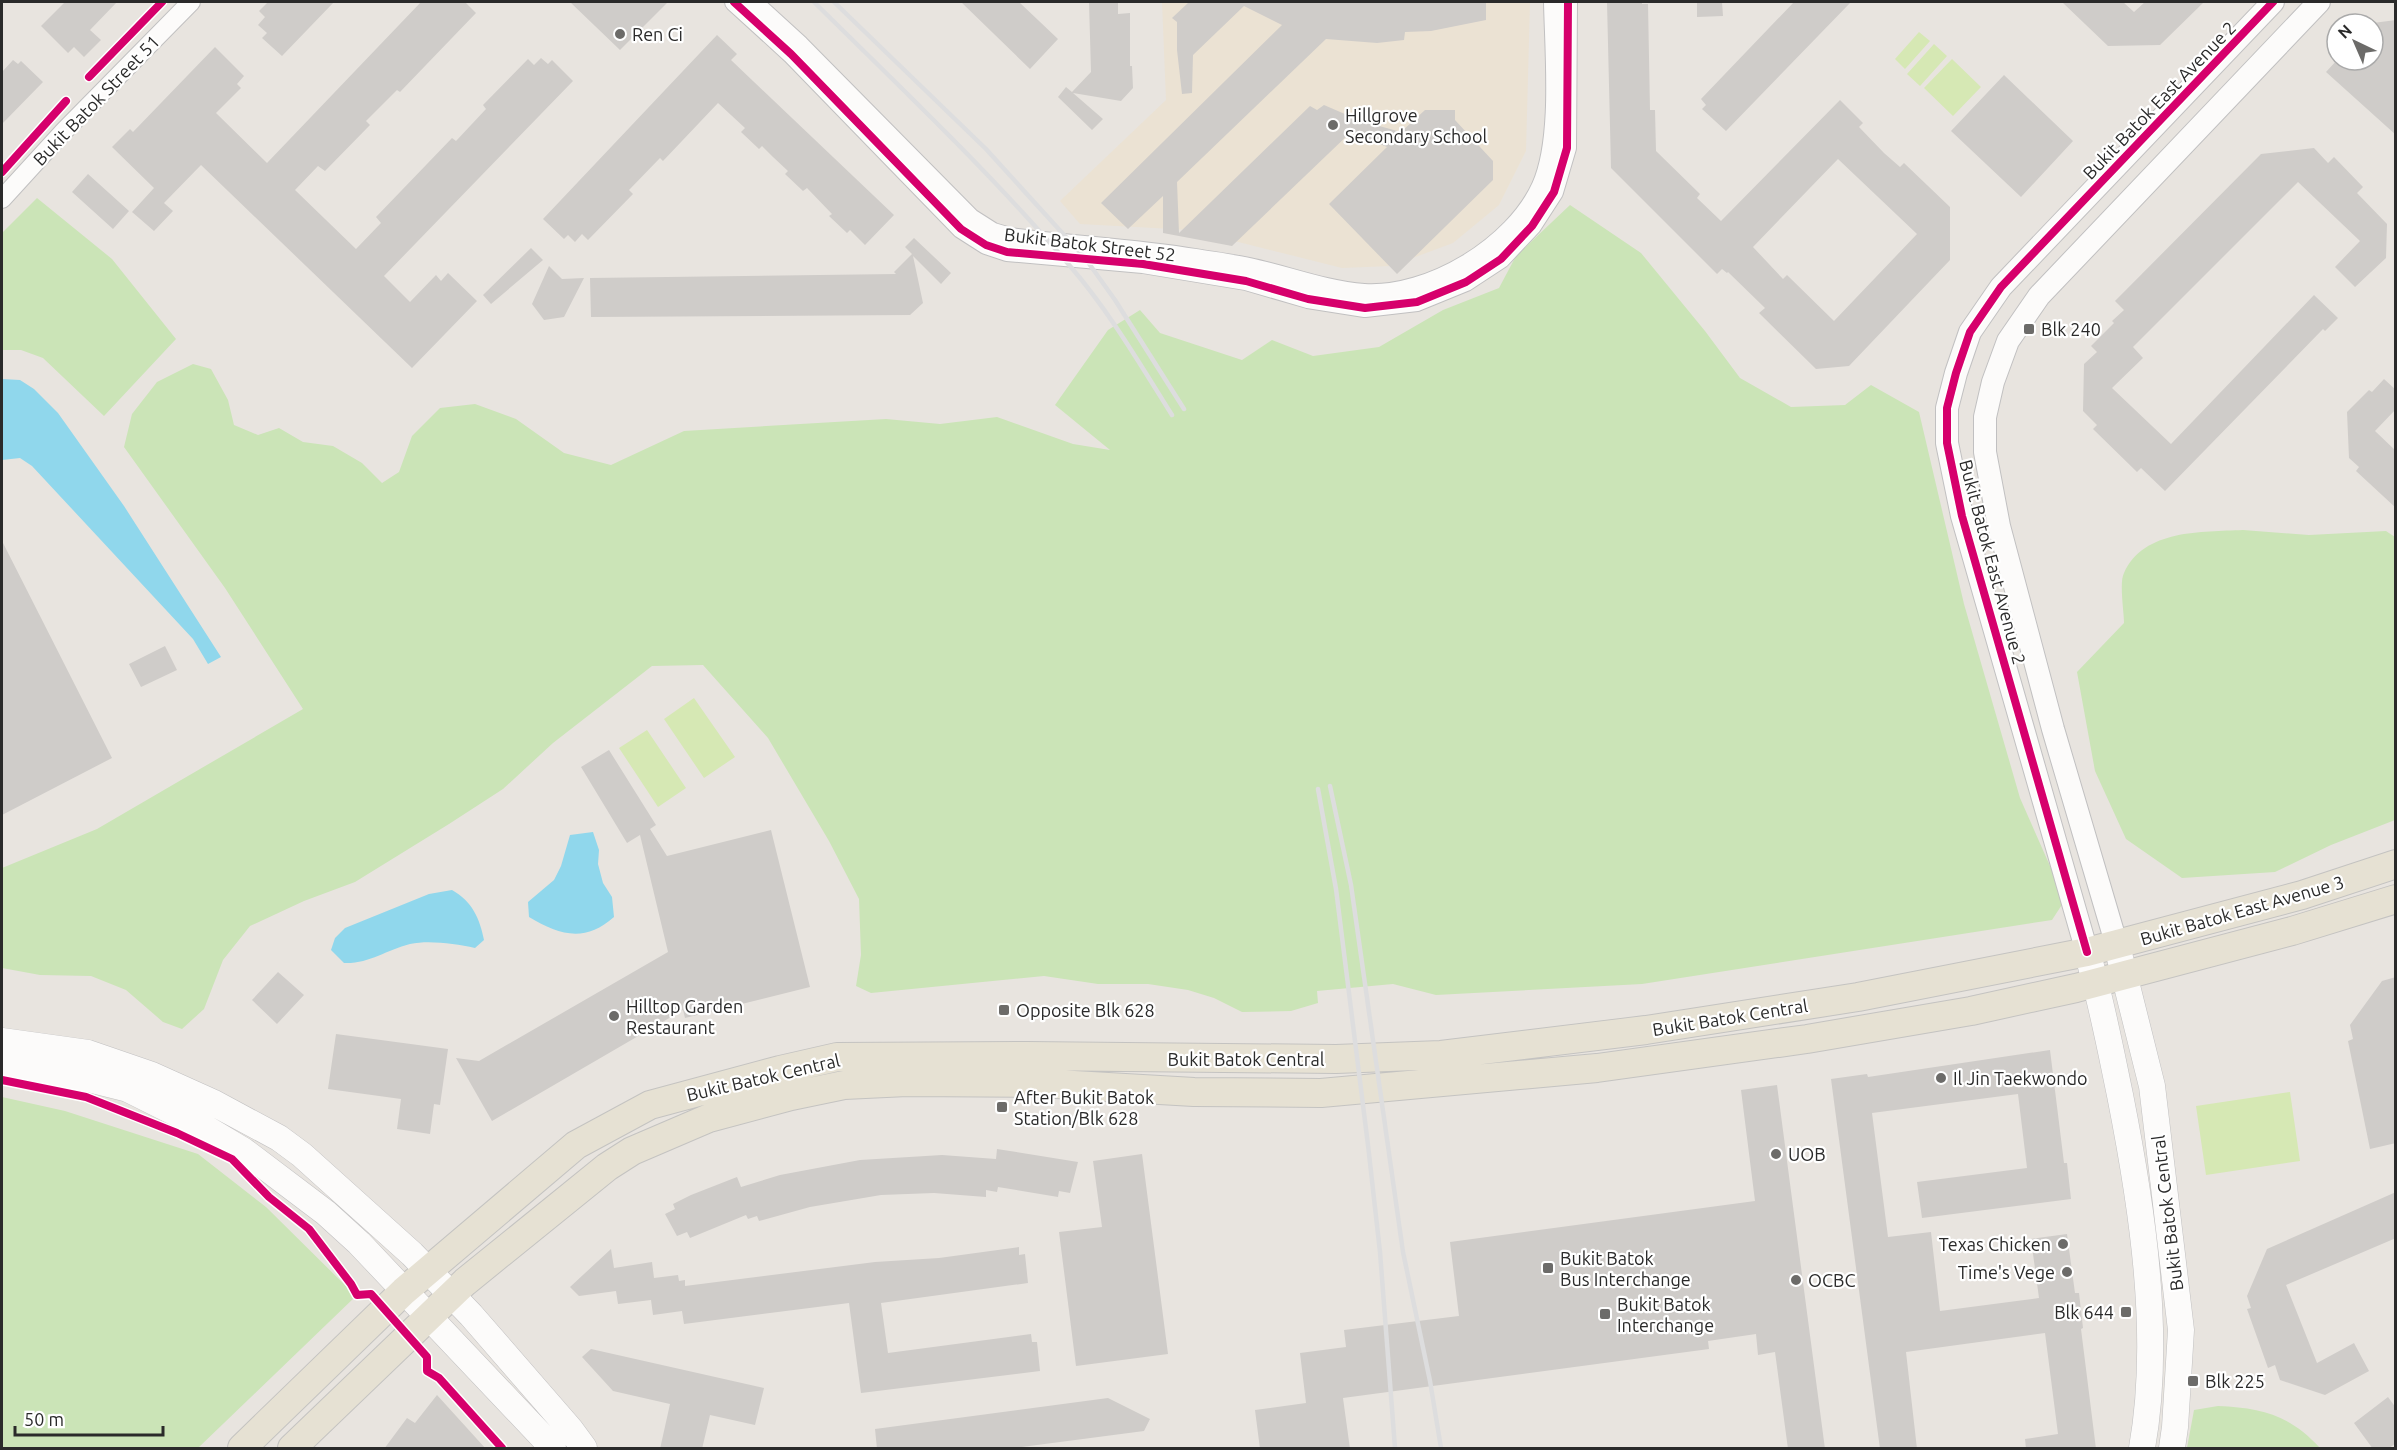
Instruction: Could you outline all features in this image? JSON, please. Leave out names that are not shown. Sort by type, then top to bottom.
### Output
[{"type":"main road","name":"Bukit Batok East Avenue 3","points":[[2087,952],[2117,946],[2302,895],[2396,864]]},
{"type":"main road","name":"Bukit Batok East Avenue 3","points":[[2096,982],[2292,931],[2396,899]]},
{"type":"main road","name":"Bukit Batok Central","points":[[2117,946],[2152,1086],[2181,1330],[2172,1449]]},
{"type":"main road","name":"Bukit Batok Central","points":[[242,1449],[404,1291],[576,1145],[650,1105],[837,1057],[1336,1059],[1441,1054],[1656,1028],[1858,997],[2087,952],[2096,982],[2131,1147],[2142,1223],[2151,1339],[2142,1449]]},
{"type":"main road","name":"Bukit Batok Central","points":[[292,1449],[451,1295],[598,1174],[632,1151],[709,1118],[791,1096],[844,1085],[907,1082],[1039,1083],[1194,1092],[1287,1094],[1424,1085],[1650,1062],[1807,1039],[1971,1011],[2096,982]]},
{"type":"main road","points":[[2,1041],[88,1053],[152,1075],[212,1102],[279,1138],[302,1155],[428,1270],[570,1429],[584,1449]]},
{"type":"main road","points":[[2,1066],[88,1079],[128,1089],[202,1126],[244,1152],[326,1213],[359,1243],[553,1449]]},
{"type":"street","name":"Bukit Batok Street 51","points":[[2,200],[78,116],[191,2]]},
{"type":"street","name":"Bukit Batok Street 52","points":[[734,2],[792,54],[961,229],[987,245],[1007,252],[1143,264],[1246,281],[1308,298],[1365,308],[1417,302],[1466,282],[1501,259],[1532,226],[1554,192],[1568,148],[1568,2]]},
{"type":"street","name":"Bukit Batok Street 52","points":[[753,2],[800,45],[970,218],[993,232],[1010,237],[1145,250],[1249,267],[1311,284],[1365,293],[1413,287],[1459,270],[1491,248],[1521,217],[1541,186],[1553,146],[1553,2]]},
{"type":"street","name":"Bukit Batok East Avenue 2","points":[[2087,952],[1962,516],[1947,443],[1947,408],[1970,332],[2001,286],[2273,2]]},
{"type":"street","name":"Bukit Batok East Avenue 2","points":[[2117,946],[2053,729],[1999,526],[1985,452],[1985,417],[2008,341],[2039,296],[2319,2]]},
{"type":"shaded area","name":"Hillgrove Secondary School","points":[[1162,2],[1530,2],[1526,151],[1499,205],[1453,243],[1391,266],[1342,268],[1191,230],[1080,224],[1060,201],[1166,100]]},
{"type":"green space","points":[[1919,32],[1930,41],[1905,69],[1895,59]]},
{"type":"green space","points":[[1934,44],[1947,56],[1920,86],[1907,74]]},
{"type":"green space","points":[[1952,59],[1981,87],[1953,116],[1924,88]]},
{"type":"green space","points":[[37,198],[112,259],[176,339],[104,416],[43,358],[21,350],[2,350],[2,233]]},
{"type":"green space","points":[[1570,205],[1641,253],[1740,378],[1791,407],[1845,405],[1871,385],[1919,412],[1964,604],[2020,798],[2065,900],[2052,920],[1642,984],[1436,995],[1393,984],[1317,991],[1318,1003],[1291,1011],[1242,1012],[1214,998],[1188,990],[1148,984],[1098,984],[1044,976],[871,993],[856,986],[861,955],[859,899],[829,841],[768,738],[703,665],[652,666],[553,743],[503,789],[449,824],[355,882],[304,901],[250,926],[223,960],[204,1009],[182,1029],[163,1022],[126,990],[91,976],[40,975],[2,968],[2,868],[97,829],[303,709],[225,588],[124,447],[132,414],[157,382],[193,364],[211,369],[228,400],[234,425],[258,435],[279,428],[303,442],[333,446],[362,463],[382,483],[399,472],[412,436],[440,408],[475,404],[516,419],[564,453],[611,465],[684,431],[886,419],[940,424],[997,417],[1073,444],[1110,450],[1055,405],[1108,330],[1140,310],[1160,333],[1242,360],[1272,340],[1313,356],[1379,347],[1443,310],[1499,288],[1516,256]]},
{"type":"green space","points":[[2243,530],[2309,535],[2386,531],[2395,537],[2395,820],[2331,845],[2275,872],[2182,878],[2126,839],[2095,771],[2077,672],[2124,623],[2122,590],[2124,573],[2133,559],[2145,548],[2176,536],[2210,531]]},
{"type":"green space","points":[[694,698],[735,757],[704,778],[664,719]]},
{"type":"green space","points":[[647,730],[686,788],[658,807],[619,748]]},
{"type":"green space","points":[[2290,1092],[2300,1161],[2206,1175],[2196,1106]]},
{"type":"green space","points":[[2,1097],[65,1111],[198,1154],[266,1207],[356,1296],[198,1448],[2,1448]]},
{"type":"green space","points":[[2218,1406],[2262,1411],[2274,1415],[2298,1428],[2320,1448],[2187,1448],[2194,1410]]},
{"type":"water","points":[[2,379],[20,380],[34,389],[58,413],[124,506],[221,657],[208,664],[193,639],[32,466],[20,458],[2,460]]},
{"type":"water","points":[[593,832],[599,850],[598,864],[603,883],[612,897],[614,917],[593,930],[572,934],[561,932],[529,917],[528,902],[554,880],[561,866],[570,835]]},
{"type":"water","points":[[452,890],[470,905],[480,925],[484,940],[475,948],[426,942],[410,944],[353,963],[344,963],[331,950],[335,938],[345,928],[429,894]]},
{"type":"building","points":[[65,2],[117,2],[90,30],[101,40],[84,57],[74,47],[68,53],[41,26]]},
{"type":"building","points":[[268,2],[334,2],[282,56],[262,38],[267,33],[258,25],[265,17],[259,11]]},
{"type":"building","points":[[421,2],[465,2],[476,13],[400,92],[397,90],[366,121],[370,125],[325,171],[318,166],[295,190],[356,249],[381,223],[376,217],[452,138],[456,141],[486,109],[483,105],[528,59],[534,65],[541,58],[548,64],[552,60],[573,81],[384,276],[410,302],[436,275],[441,281],[448,273],[477,301],[412,368],[201,165],[164,203],[173,211],[154,231],[132,212],[154,188],[112,147],[130,129],[133,132],[215,47],[244,76],[237,84],[241,88],[216,113],[267,163]]},
{"type":"building","name":"Ren Ci","points":[[570,2],[668,2],[620,50]]},
{"type":"building","points":[[961,2],[1019,2],[1058,39],[1030,69]]},
{"type":"building","points":[[1089,2],[1118,2],[1118,14],[1130,13],[1130,66],[1132,66],[1133,88],[1121,101],[1073,93],[1103,119],[1092,130],[1058,97],[1066,87],[1072,92],[1091,72]]},
{"type":"building","points":[[1189,2],[1486,2],[1486,20],[1431,31],[1405,32],[1404,40],[1377,43],[1326,39],[1177,182],[1179,233],[1310,106],[1317,110],[1324,105],[1361,121],[1401,132],[1425,110],[1455,110],[1455,120],[1493,161],[1493,180],[1397,274],[1329,204],[1387,147],[1351,132],[1232,246],[1163,233],[1163,196],[1128,229],[1101,203],[1282,25],[1244,6],[1193,55],[1192,93],[1182,94],[1177,50],[1177,22],[1172,18]]},
{"type":"building","points":[[1607,2],[1642,2],[1642,4],[1648,4],[1650,110],[1655,110],[1656,151],[1700,194],[1697,198],[1721,221],[1840,100],[1863,123],[1859,127],[1884,153],[1900,167],[1904,163],[1950,207],[1950,260],[1849,366],[1816,369],[1759,313],[1765,308],[1728,272],[1722,269],[1717,274],[1611,168]],"holes":[[[1838,159],[1917,234],[1834,321],[1787,275],[1783,279],[1753,247]]]},
{"type":"building","points":[[1697,2],[1722,2],[1723,16],[1697,17]]},
{"type":"building","points":[[1794,2],[1851,2],[1726,131],[1702,109],[1706,105],[1701,99]]},
{"type":"building","points":[[2062,2],[2123,2],[2134,12],[2145,2],[2204,2],[2160,45],[2108,46]]},
{"type":"building","points":[[2396,20],[2396,135],[2326,72],[2385,72],[2385,21]]},
{"type":"building","points":[[717,35],[737,54],[731,60],[894,215],[865,245],[850,230],[847,233],[829,216],[832,214],[807,188],[803,191],[785,174],[788,171],[762,146],[759,149],[741,132],[745,128],[718,103],[663,161],[660,158],[629,190],[633,194],[588,240],[582,234],[575,242],[568,235],[564,239],[543,219]]},
{"type":"building","points":[[13,60],[18,64],[21,61],[43,82],[2,124],[2,72]]},
{"type":"building","points":[[2004,75],[2073,141],[2021,197],[1951,131]]},
{"type":"building","points":[[2314,148],[2328,163],[2334,157],[2363,187],[2357,193],[2387,224],[2386,258],[2355,287],[2335,267],[2360,241],[2298,182],[2133,347],[2143,358],[2112,388],[2171,444],[2314,295],[2338,318],[2325,331],[2323,329],[2165,491],[2141,468],[2137,472],[2093,429],[2097,425],[2083,411],[2084,364],[2097,352],[2091,346],[2124,310],[2115,301],[2261,154]]},
{"type":"building","points":[[88,174],[129,211],[113,229],[72,192]]},
{"type":"building","points":[[914,238],[951,273],[941,284],[913,256],[923,303],[910,315],[591,317],[590,278],[896,274],[894,272],[912,254],[905,247]]},
{"type":"building","points":[[531,248],[543,260],[491,304],[483,295]]},
{"type":"building","points":[[549,266],[562,279],[584,278],[564,317],[544,320],[532,304]]},
{"type":"building","points":[[2384,379],[2396,390],[2396,409],[2375,431],[2396,451],[2396,508],[2356,471],[2359,467],[2349,458],[2347,412]]},
{"type":"building","points":[[2,541],[112,758],[2,815]]},
{"type":"building","points":[[165,646],[177,670],[141,687],[129,664]]},
{"type":"building","points":[[609,750],[656,825],[650,829],[667,856],[771,830],[810,987],[685,1018],[683,1010],[492,1121],[456,1058],[479,1061],[668,952],[640,835],[627,843],[581,767]]},
{"type":"building","points":[[278,972],[304,995],[277,1024],[252,1000]]},
{"type":"building","points":[[2396,977],[2396,1143],[2370,1149],[2348,1041],[2353,1039],[2350,1025],[2382,981]]},
{"type":"building","points":[[336,1034],[448,1049],[440,1105],[434,1104],[430,1134],[397,1129],[401,1099],[328,1089]]},
{"type":"building","points":[[2050,1050],[2064,1163],[2067,1163],[2071,1199],[1922,1218],[1917,1182],[2027,1168],[2018,1094],[1872,1113],[1888,1237],[1931,1232],[1940,1311],[2039,1298],[2031,1239],[2067,1234],[2075,1293],[2079,1293],[2083,1328],[2081,1329],[2096,1449],[2026,1449],[2025,1439],[2058,1434],[2045,1333],[1906,1352],[1917,1449],[1880,1449],[1831,1079],[1867,1074],[1868,1077]]},
{"type":"building","points":[[1777,1085],[1825,1449],[1788,1449],[1775,1352],[1758,1355],[1756,1334],[1708,1341],[1709,1349],[1343,1398],[1350,1449],[1260,1449],[1255,1410],[1306,1403],[1300,1353],[1346,1347],[1344,1330],[1459,1316],[1450,1242],[1755,1201],[1741,1090]]},
{"type":"building","points":[[997,1149],[1078,1162],[1070,1193],[1059,1191],[1058,1197],[998,1187],[997,1192],[986,1190],[986,1197],[934,1193],[881,1195],[810,1207],[759,1221],[757,1216],[748,1219],[746,1215],[690,1238],[687,1232],[677,1236],[665,1214],[675,1209],[673,1204],[737,1177],[741,1187],[780,1175],[860,1160],[942,1155],[996,1159]]},
{"type":"building","points":[[1142,1154],[1168,1354],[1076,1366],[1059,1232],[1102,1227],[1093,1161]]},
{"type":"building","points":[[2396,1192],[2396,1238],[2286,1285],[2317,1363],[2354,1343],[2369,1371],[2325,1395],[2280,1380],[2275,1365],[2268,1368],[2247,1309],[2251,1308],[2247,1296],[2267,1249]]},
{"type":"building","points":[[1019,1247],[1019,1255],[1025,1254],[1028,1283],[881,1303],[888,1353],[1031,1334],[1032,1342],[1037,1342],[1040,1371],[861,1393],[849,1303],[684,1324],[682,1311],[653,1315],[651,1300],[618,1304],[616,1291],[579,1296],[570,1287],[611,1249],[614,1268],[652,1262],[654,1278],[678,1275],[679,1281],[685,1280],[685,1286],[875,1262],[939,1258]]},
{"type":"building","points":[[591,1349],[764,1388],[755,1425],[710,1415],[702,1449],[660,1449],[670,1404],[613,1391],[582,1357]]},
{"type":"building","points":[[437,1395],[486,1449],[384,1449],[407,1418],[415,1423]]},
{"type":"building","points":[[2388,1397],[2396,1408],[2396,1443],[2388,1449],[2373,1449],[2354,1423]]},
{"type":"building","points":[[1108,1398],[1150,1419],[1144,1431],[1007,1449],[877,1449],[875,1429]]},
{"type":"railway","points":[[814,2],[977,164],[1040,231],[1111,319],[1172,415]]},
{"type":"railway","points":[[834,2],[986,149],[1085,258],[1115,300],[1184,409]]},
{"type":"railway","points":[[1330,786],[1351,885],[1403,1252],[1430,1381],[1441,1448]]},
{"type":"railway","points":[[1318,789],[1336,889],[1368,1145],[1380,1252],[1395,1448]]},
{"type":"cycle path","points":[[89,77],[162,2]]},
{"type":"cycle path","points":[[734,2],[791,54],[961,229],[986,245],[1007,252],[1143,264],[1246,281],[1308,299],[1365,308],[1417,302],[1466,282],[1501,259],[1532,226],[1554,192],[1567,148],[1568,2]]},
{"type":"cycle path","points":[[2087,952],[1962,516],[1947,443],[1947,408],[1970,332],[2001,287],[2273,2]]},
{"type":"cycle path","points":[[2,172],[66,101]]},
{"type":"cycle path","points":[[2,1080],[86,1097],[177,1133],[232,1159],[269,1197],[309,1229],[357,1295],[371,1294],[427,1357],[427,1371],[439,1378],[502,1448]]},
{"type":"place","name":"Ren Ci","points":[[620,34]]},
{"type":"place","name":"Hillgrove Secondary School","points":[[1333,125]]},
{"type":"place","name":"Blk 240","points":[[2029,329]]},
{"type":"place","name":"Opposite Blk 628","points":[[1004,1010]]},
{"type":"place","name":"Hilltop Garden Restaurant","points":[[614,1016]]},
{"type":"place","name":"Il Jin Taekwondo","points":[[1941,1078]]},
{"type":"place","name":"After Bukit Batok Station/Blk 628","points":[[1002,1107]]},
{"type":"place","name":"UOB","points":[[1776,1154]]},
{"type":"place","name":"Texas Chicken","points":[[2063,1244]]},
{"type":"place","name":"Bukit Batok Bus Interchange","points":[[1548,1268]]},
{"type":"place","name":"Time's Vege","points":[[2067,1272]]},
{"type":"place","name":"OCBC","points":[[1796,1280]]},
{"type":"place","name":"Blk 644","points":[[2126,1312]]},
{"type":"place","name":"Bukit Batok Interchange","points":[[1605,1314]]},
{"type":"place","name":"Blk 225","points":[[2193,1381]]}]
